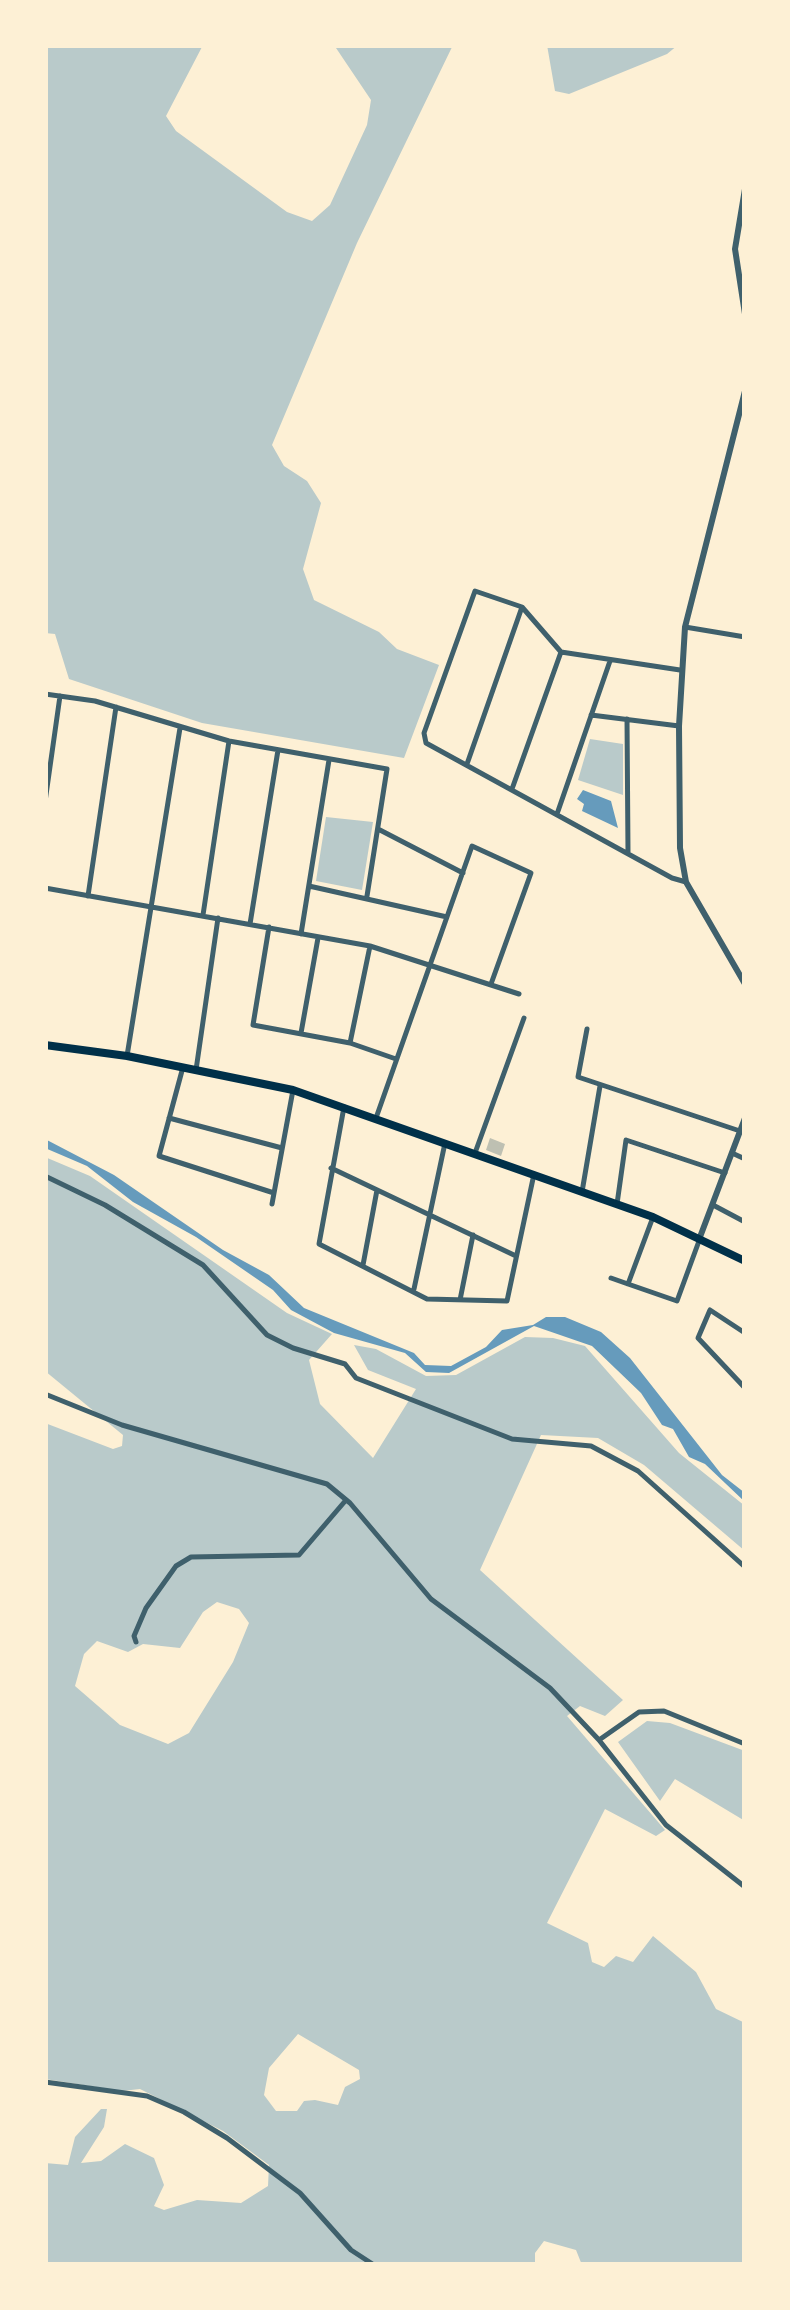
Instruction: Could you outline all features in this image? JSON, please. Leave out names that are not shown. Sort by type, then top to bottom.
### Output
[{"type":"highway","points":[[45,1046],[127,1056],[293,1090],[654,1217],[745,1261]]},
{"type":"street","points":[[745,189],[735,249],[745,314]]},
{"type":"street","points":[[745,391],[685,627],[679,726],[680,848],[686,882],[745,984]]},
{"type":"street","points":[[680,670],[561,652],[522,607],[475,591],[424,734],[426,743],[686,882]]},
{"type":"street","points":[[467,764],[522,607]]},
{"type":"street","points":[[685,627],[745,637]]},
{"type":"street","points":[[512,789],[561,652]]},
{"type":"street","points":[[557,814],[610,660]]},
{"type":"street","points":[[45,694],[116,708],[230,741],[387,769],[367,896]]},
{"type":"street","points":[[45,802],[60,695]]},
{"type":"street","points":[[88,896],[116,708]]},
{"type":"street","points":[[591,715],[679,726]]},
{"type":"street","points":[[627,718],[628,852]]},
{"type":"street","points":[[127,1056],[180,728]]},
{"type":"street","points":[[203,915],[230,741]]},
{"type":"street","points":[[250,924],[278,750]]},
{"type":"street","points":[[301,934],[329,760]]},
{"type":"street","points":[[378,829],[463,873]]},
{"type":"street","points":[[376,1118],[472,846],[531,873],[491,985]]},
{"type":"street","points":[[309,886],[448,917]]},
{"type":"street","points":[[45,888],[370,946],[518,994]]},
{"type":"street","points":[[196,1070],[218,918]]},
{"type":"street","points":[[269,928],[253,1025],[350,1044],[396,1059]]},
{"type":"street","points":[[301,1033],[318,938]]},
{"type":"street","points":[[350,1044],[370,946]]},
{"type":"street","points":[[734,965],[745,964]]},
{"type":"street","points":[[475,1153],[524,1018]]},
{"type":"street","points":[[587,1028],[578,1077],[740,1131]]},
{"type":"street","points":[[183,1067],[160,1156],[274,1193]]},
{"type":"street","points":[[582,1192],[600,1085]]},
{"type":"street","points":[[272,1204],[293,1090]]},
{"type":"street","points":[[344,1107],[319,1244],[427,1298],[507,1300],[534,1174]]},
{"type":"street","points":[[169,1118],[282,1148]]},
{"type":"street","points":[[611,1278],[677,1301],[745,1118]]},
{"type":"street","points":[[617,1204],[626,1140],[725,1174]]},
{"type":"street","points":[[414,1289],[445,1143]]},
{"type":"street","points":[[732,1153],[745,1159]]},
{"type":"street","points":[[331,1168],[516,1256]]},
{"type":"street","points":[[45,1176],[104,1205],[203,1265],[267,1335],[293,1348],[345,1364],[356,1378],[512,1439],[591,1446],[638,1471],[745,1567]]},
{"type":"street","points":[[363,1265],[377,1190]]},
{"type":"street","points":[[713,1204],[745,1222]]},
{"type":"street","points":[[628,1284],[654,1217]]},
{"type":"street","points":[[460,1300],[472,1235]]},
{"type":"street","points":[[745,1333],[710,1310],[698,1338],[745,1386]]},
{"type":"street","points":[[45,1394],[122,1425],[327,1484],[347,1500],[431,1599],[550,1688],[599,1740],[666,1825],[745,1887]]},
{"type":"street","points":[[136,1642],[134,1636],[146,1608],[176,1566],[191,1557],[299,1555],[347,1500]]},
{"type":"street","points":[[599,1740],[639,1712],[664,1712],[745,1744]]},
{"type":"street","points":[[45,2082],[147,2096],[184,2112],[226,2138],[300,2194],[351,2250],[374,2265]]},
{"type":"shaded area","points":[[45,45],[203,45],[166,116],[176,131],[287,212],[312,221],[330,205],[367,125],[371,100],[334,45],[453,45],[357,243],[272,445],[284,466],[307,481],[321,503],[303,569],[314,600],[379,632],[397,649],[439,665],[404,758],[202,723],[69,679],[55,634],[45,633]]},
{"type":"shaded area","points":[[547,45],[678,45],[667,54],[569,94],[555,91]]},
{"type":"shaded area","points":[[590,739],[623,744],[623,795],[578,780]]},
{"type":"shaded area","points":[[326,817],[373,822],[362,890],[316,881]]},
{"type":"shaded area","points":[[45,1157],[90,1176],[287,1313],[332,1334],[309,1360],[320,1404],[373,1458],[416,1389],[368,1370],[354,1345],[376,1349],[426,1376],[456,1375],[525,1337],[553,1338],[585,1346],[679,1453],[745,1506],[745,1551],[644,1465],[598,1438],[541,1435],[480,1570],[623,1700],[605,1716],[580,1706],[567,1716],[665,1830],[656,1836],[605,1809],[547,1923],[588,1943],[592,1962],[604,1967],[616,1956],[633,1962],[653,1936],[696,1972],[716,2009],[745,2023],[745,2265],[582,2265],[576,2250],[544,2241],[535,2253],[535,2265],[45,2265],[45,2163],[68,2165],[75,2137],[101,2109],[107,2109],[104,2127],[81,2163],[101,2161],[125,2144],[154,2158],[164,2185],[154,2206],[164,2210],[197,2200],[241,2203],[268,2186],[269,2165],[223,2131],[140,2089],[122,2091],[45,2079],[45,1423],[113,1449],[122,1446],[123,1435],[45,1371]],"holes":[[[217,1602],[239,1609],[249,1623],[233,1662],[189,1733],[168,1744],[120,1725],[75,1686],[84,1654],[97,1641],[128,1652],[143,1644],[180,1648],[203,1612]],[[298,2034],[359,2070],[360,2079],[345,2087],[338,2105],[304,2101],[297,2111],[276,2111],[264,2095],[269,2068]]]},
{"type":"shaded area","points":[[647,1721],[670,1723],[745,1751],[745,1821],[675,1779],[660,1801],[618,1742]]},
{"type":"water","points":[[583,790],[611,801],[618,828],[582,811],[584,804],[577,799]]},
{"type":"water","points":[[45,1139],[114,1175],[223,1250],[269,1275],[304,1308],[414,1353],[425,1365],[451,1366],[486,1347],[502,1330],[533,1325],[546,1317],[565,1317],[601,1332],[630,1358],[722,1475],[745,1493],[745,1502],[705,1464],[689,1457],[673,1429],[662,1425],[641,1393],[592,1346],[534,1326],[449,1373],[426,1372],[405,1353],[334,1333],[291,1310],[273,1290],[196,1237],[133,1202],[87,1166],[45,1148]]},
{"type":"building","points":[[490,1138],[505,1144],[501,1156],[486,1150]]}]
